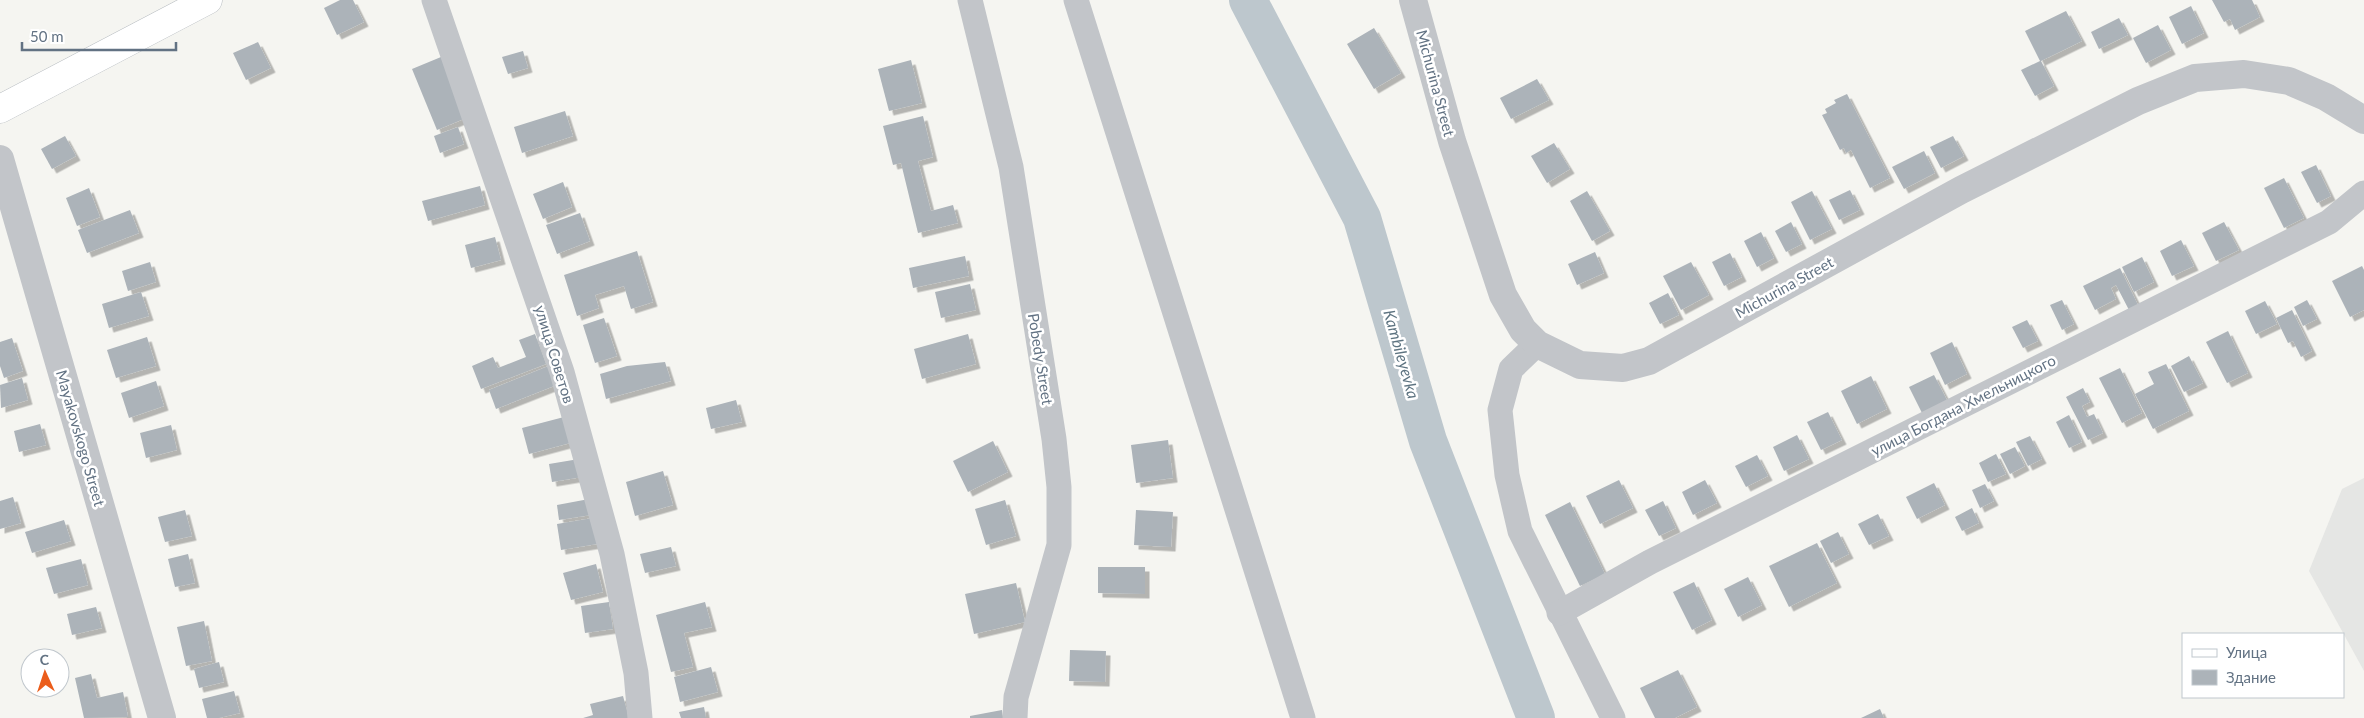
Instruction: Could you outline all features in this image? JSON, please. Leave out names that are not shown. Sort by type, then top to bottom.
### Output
[{"type":"main road","points":[[0,109],[208,0]]},
{"type":"street","name":"улица Советов","points":[[434,0],[562,372],[612,554],[636,673],[640,718]]},
{"type":"street","name":"Pobedy Street","points":[[970,0],[1011,167],[1054,439],[1059,487],[1059,545],[1016,697],[1015,718]]},
{"type":"street","points":[[1076,0],[1303,718]]},
{"type":"street","name":"Michurina Street","points":[[1413,0],[1452,141],[1503,295],[1523,330],[1537,344],[1580,365],[1623,368],[1649,361],[1961,190],[2138,101],[2195,78],[2244,74],[2289,81],[2326,97],[2364,120]]},
{"type":"street","name":"Mayakovskogo Street","points":[[0,159],[162,718]]},
{"type":"street","name":"улица Богдана Хмельницкого","points":[[1560,613],[1650,562],[2329,222],[2364,193]]},
{"type":"street","points":[[1537,344],[1511,369],[1500,410],[1507,475],[1520,531],[1612,718]]},
{"type":"shaded area","points":[[2364,478],[2364,671],[2309,571],[2342,489]]},
{"type":"building","points":[[340,0],[353,0],[364,22],[337,35],[324,8]]},
{"type":"building","points":[[2212,0],[2252,0],[2260,17],[2235,30],[2230,19],[2224,22]]},
{"type":"building","points":[[2191,6],[2204,33],[2182,44],[2169,17]]},
{"type":"building","points":[[2066,11],[2082,41],[2041,61],[2054,86],[2035,96],[2021,70],[2040,61],[2025,31]]},
{"type":"building","points":[[2119,18],[2128,35],[2099,49],[2091,32]]},
{"type":"building","points":[[2158,25],[2171,50],[2146,63],[2133,38]]},
{"type":"building","points":[[1374,28],[1401,73],[1374,89],[1347,44]]},
{"type":"building","points":[[258,42],[271,68],[246,80],[233,53]]},
{"type":"building","points":[[523,51],[528,68],[508,74],[502,57]]},
{"type":"building","points":[[441,57],[466,118],[437,130],[412,69]]},
{"type":"building","points":[[911,60],[922,103],[889,111],[878,69]]},
{"type":"building","points":[[1537,79],[1549,100],[1511,119],[1500,98]]},
{"type":"building","points":[[1847,94],[1890,178],[1870,188],[1851,150],[1846,153],[1844,148],[1840,150],[1822,115],[1827,113],[1825,109],[1836,103],[1834,100]]},
{"type":"building","points":[[565,111],[573,136],[522,153],[514,127]]},
{"type":"building","points":[[923,116],[933,157],[918,161],[931,211],[953,205],[958,223],[918,233],[901,163],[893,165],[883,126]]},
{"type":"building","points":[[458,127],[464,144],[440,153],[434,136]]},
{"type":"building","points":[[65,136],[76,156],[52,169],[41,149]]},
{"type":"building","points":[[1953,136],[1964,156],[1941,168],[1930,147]]},
{"type":"building","points":[[1554,143],[1570,169],[1547,183],[1531,156]]},
{"type":"building","points":[[1924,151],[1935,173],[1904,189],[1892,167]]},
{"type":"building","points":[[2316,165],[2331,196],[2317,203],[2301,172]]},
{"type":"building","points":[[2284,178],[2304,218],[2284,228],[2264,188]]},
{"type":"building","points":[[563,182],[572,207],[543,219],[533,194]]},
{"type":"building","points":[[480,186],[485,205],[428,221],[422,201]]},
{"type":"building","points":[[89,188],[100,217],[77,226],[66,198]]},
{"type":"building","points":[[1850,190],[1860,210],[1839,220],[1829,200]]},
{"type":"building","points":[[1587,191],[1610,231],[1592,241],[1570,201]]},
{"type":"building","points":[[1812,191],[1832,229],[1810,240],[1791,202]]},
{"type":"building","points":[[130,210],[139,233],[87,253],[78,230]]},
{"type":"building","points":[[580,213],[590,241],[557,254],[546,225]]},
{"type":"building","points":[[1791,222],[1802,244],[1786,252],[1775,231]]},
{"type":"building","points":[[2224,222],[2239,250],[2216,261],[2202,233]]},
{"type":"building","points":[[1761,232],[1774,258],[1757,267],[1744,241]]},
{"type":"building","points":[[495,237],[501,260],[471,268],[465,245]]},
{"type":"building","points":[[2181,240],[2194,266],[2172,276],[2160,251]]},
{"type":"building","points":[[637,251],[653,302],[631,309],[624,286],[595,295],[599,308],[577,316],[564,275]]},
{"type":"building","points":[[1595,252],[1604,273],[1577,285],[1568,264]]},
{"type":"building","points":[[1730,253],[1742,277],[1724,286],[1712,262]]},
{"type":"building","points":[[965,256],[969,276],[913,288],[909,268]]},
{"type":"building","points":[[2142,257],[2154,282],[2134,292],[2122,267]]},
{"type":"building","points":[[150,262],[156,282],[128,291],[122,271]]},
{"type":"building","points":[[1691,262],[1709,295],[1681,310],[1663,276]]},
{"type":"building","points":[[2362,266],[2364,270],[2364,310],[2350,317],[2332,281]]},
{"type":"building","points":[[2120,268],[2138,305],[2129,310],[2116,285],[2111,288],[2116,299],[2095,310],[2083,286]]},
{"type":"building","points":[[970,284],[976,310],[941,318],[935,292]]},
{"type":"building","points":[[141,292],[149,316],[109,328],[102,304]]},
{"type":"building","points":[[1668,293],[1679,315],[1660,324],[1649,303]]},
{"type":"building","points":[[2062,300],[2074,324],[2062,330],[2050,305]]},
{"type":"building","points":[[2307,300],[2317,319],[2303,326],[2294,307]]},
{"type":"building","points":[[2265,301],[2277,324],[2256,334],[2245,311]]},
{"type":"building","points":[[2292,310],[2312,351],[2301,357],[2293,341],[2288,343],[2276,318]]},
{"type":"building","points":[[604,318],[617,356],[595,363],[583,325]]},
{"type":"building","points":[[2027,320],[2038,341],[2023,348],[2012,327]]},
{"type":"building","points":[[2228,331],[2248,373],[2227,383],[2206,342]]},
{"type":"building","points":[[535,334],[546,364],[481,389],[472,366],[493,357],[498,368],[526,357],[519,340]]},
{"type":"building","points":[[968,334],[976,364],[922,379],[914,349]]},
{"type":"building","points":[[147,337],[156,366],[116,378],[107,350]]},
{"type":"building","points":[[12,338],[23,371],[4,378],[0,366],[0,342]]},
{"type":"building","points":[[1952,342],[1967,374],[1945,385],[1930,353]]},
{"type":"building","points":[[2189,356],[2203,383],[2184,392],[2171,366]]},
{"type":"building","points":[[665,362],[671,381],[606,399],[600,374],[627,366]]},
{"type":"building","points":[[2166,364],[2189,411],[2153,429],[2135,394],[2154,384],[2148,372]]},
{"type":"building","points":[[551,365],[559,384],[496,409],[489,390]]},
{"type":"building","points":[[2120,368],[2142,413],[2122,423],[2099,378]]},
{"type":"building","points":[[1934,375],[1949,404],[1924,417],[1909,387]]},
{"type":"building","points":[[1871,376],[1887,409],[1857,424],[1841,391]]},
{"type":"building","points":[[22,378],[28,400],[1,408],[0,385]]},
{"type":"building","points":[[156,381],[164,406],[129,418],[121,393]]},
{"type":"building","points":[[2083,388],[2090,402],[2082,406],[2087,417],[2094,414],[2103,433],[2088,440],[2066,397]]},
{"type":"building","points":[[736,400],[742,422],[711,429],[706,408]]},
{"type":"building","points":[[1828,412],[1842,440],[1821,450],[1807,422]]},
{"type":"building","points":[[2069,415],[2082,442],[2069,448],[2056,422]]},
{"type":"building","points":[[564,417],[570,443],[529,454],[522,428]]},
{"type":"building","points":[[40,424],[46,445],[19,452],[14,431]]},
{"type":"building","points":[[171,425],[177,450],[146,458],[140,433]]},
{"type":"building","points":[[1797,435],[1809,459],[1784,471],[1773,447]]},
{"type":"building","points":[[2030,436],[2042,459],[2028,466],[2016,442]]},
{"type":"building","points":[[1168,440],[1173,478],[1136,483],[1131,445]]},
{"type":"building","points":[[993,441],[1008,472],[968,492],[953,461]]},
{"type":"building","points":[[2015,447],[2025,466],[2010,474],[2000,454]]},
{"type":"building","points":[[1996,454],[2006,474],[1988,482],[1979,463]]},
{"type":"building","points":[[1757,455],[1768,476],[1746,487],[1735,466]]},
{"type":"building","points":[[579,459],[582,477],[552,482],[549,464]]},
{"type":"building","points":[[663,471],[673,505],[635,516],[626,482]]},
{"type":"building","points":[[1619,480],[1633,508],[1600,524],[1586,496]]},
{"type":"building","points":[[1705,480],[1717,503],[1693,515],[1682,492]]},
{"type":"building","points":[[1934,483],[1945,505],[1917,519],[1906,497]]},
{"type":"building","points":[[1985,484],[1994,501],[1980,508],[1972,490]]},
{"type":"building","points":[[13,497],[21,523],[0,529],[0,501]]},
{"type":"building","points":[[589,499],[591,515],[559,520],[557,505]]},
{"type":"building","points":[[1005,500],[1016,536],[986,545],[975,509]]},
{"type":"building","points":[[1663,501],[1676,528],[1659,536],[1645,510]]},
{"type":"building","points":[[1570,502],[1605,574],[1580,586],[1545,515]]},
{"type":"building","points":[[1972,508],[1979,523],[1962,531],[1955,517]]},
{"type":"building","points":[[185,510],[192,536],[165,542],[158,517]]},
{"type":"building","points":[[1136,510],[1173,512],[1171,547],[1134,545]]},
{"type":"building","points":[[1878,514],[1889,536],[1869,545],[1858,524]]},
{"type":"building","points":[[593,518],[597,544],[561,550],[557,524]]},
{"type":"building","points":[[64,520],[71,541],[32,553],[25,532]]},
{"type":"building","points":[[1838,532],[1849,554],[1831,563],[1820,541]]},
{"type":"building","points":[[1817,543],[1837,583],[1789,607],[1769,566]]},
{"type":"building","points":[[671,547],[676,566],[645,573],[640,554]]},
{"type":"building","points":[[188,554],[195,583],[175,587],[168,559]]},
{"type":"building","points":[[81,559],[88,585],[54,594],[46,568]]},
{"type":"building","points":[[596,564],[603,592],[571,600],[563,573]]},
{"type":"building","points":[[1098,567],[1145,567],[1145,594],[1098,593]]},
{"type":"building","points":[[1748,577],[1762,605],[1738,617],[1724,589]]},
{"type":"building","points":[[1694,582],[1712,620],[1692,630],[1673,592]]},
{"type":"building","points":[[1016,583],[1025,622],[974,634],[965,594]]},
{"type":"building","points":[[609,602],[613,629],[585,633],[581,606]]},
{"type":"building","points":[[705,602],[712,627],[684,633],[693,667],[671,672],[656,615]]},
{"type":"building","points":[[96,607],[102,628],[72,635],[67,614]]},
{"type":"building","points":[[204,621],[212,661],[186,666],[177,627]]},
{"type":"building","points":[[1070,650],[1106,651],[1105,682],[1069,681]]},
{"type":"building","points":[[219,662],[224,682],[199,688],[194,669]]},
{"type":"building","points":[[711,667],[718,692],[680,702],[674,677]]},
{"type":"building","points":[[1678,670],[1697,707],[1675,718],[1655,718],[1640,688]]},
{"type":"building","points":[[91,674],[97,698],[123,692],[128,717],[84,718],[75,678]]},
{"type":"building","points":[[234,691],[240,713],[219,718],[207,718],[202,699]]},
{"type":"building","points":[[623,696],[629,718],[583,718],[593,715],[590,704]]},
{"type":"building","points":[[704,707],[706,718],[681,718],[679,712]]},
{"type":"building","points":[[1880,709],[1884,718],[1861,718]]},
{"type":"building","points":[[1002,710],[1003,718],[970,718],[970,716]]},
{"type":"waterway","name":"Kambileyevka","points":[[1248,0],[1362,218],[1428,441],[1536,718]]}]
